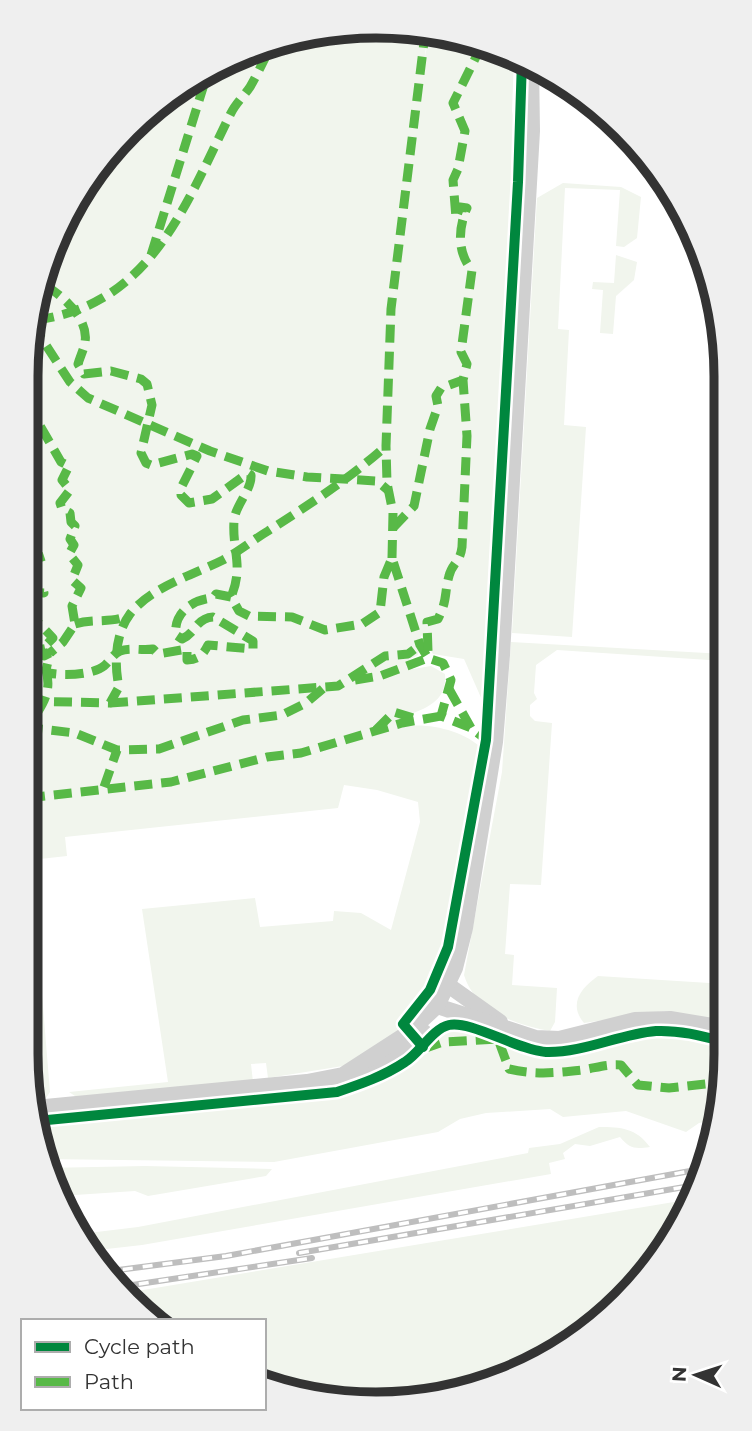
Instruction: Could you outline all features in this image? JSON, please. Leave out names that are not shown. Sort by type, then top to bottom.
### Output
[{"type":"street","points":[[43,1107],[307,1082],[362,1073],[396,1057],[435,1019],[437,1006],[448,985],[465,928],[495,742],[530,164],[531,76]]},
{"type":"street","points":[[448,985],[514,1032]]},
{"type":"street","points":[[437,1006],[536,1038],[559,1039],[635,1020],[670,1018],[714,1026]]},
{"type":"shaded area","points":[[398,39],[426,42],[425,57],[428,42],[484,56],[514,68],[512,111],[516,130],[486,709],[464,659],[433,654],[421,635],[418,655],[410,659],[413,669],[431,666],[445,674],[445,683],[443,691],[434,702],[405,716],[406,726],[447,730],[467,737],[483,749],[444,951],[424,995],[401,1023],[404,1031],[343,1066],[268,1078],[266,1063],[251,1064],[253,1082],[78,1098],[69,1092],[168,1082],[142,909],[255,898],[260,927],[333,921],[334,911],[361,913],[391,930],[420,822],[418,802],[377,790],[344,785],[338,808],[65,837],[67,856],[38,859],[38,376],[41,332],[50,289],[64,247],[84,207],[122,153],[153,122],[207,84],[268,56],[332,41]]},
{"type":"shaded area","points":[[563,183],[621,187],[641,197],[637,238],[624,247],[616,246],[620,190],[565,188],[558,329],[569,330],[564,425],[586,427],[572,637],[512,633],[537,198]]},
{"type":"shaded area","points":[[616,255],[637,262],[634,280],[616,296],[613,334],[600,333],[603,290],[592,289],[593,282],[614,283]]},
{"type":"shaded area","points":[[511,642],[714,653],[714,660],[557,650],[536,665],[534,693],[537,699],[530,705],[530,716],[535,721],[552,723],[541,885],[510,884],[505,954],[514,955],[512,985],[557,988],[555,1022],[550,1031],[524,1025],[487,1007],[469,987],[464,975],[502,772]]},
{"type":"shaded area","points":[[38,945],[50,1092],[44,1101],[41,1099],[38,1055]]},
{"type":"shaded area","points":[[598,976],[714,983],[714,1019],[665,1011],[584,1023],[579,1016],[577,1003],[586,986]]},
{"type":"shaded area","points":[[456,1027],[507,1047],[546,1056],[574,1054],[627,1041],[655,1038],[714,1044],[707,1121],[699,1123],[686,1132],[626,1111],[563,1117],[550,1109],[486,1113],[460,1119],[438,1132],[274,1162],[55,1159],[46,1126],[333,1099],[387,1079],[448,1030]]},
{"type":"shaded area","points":[[599,1127],[614,1127],[634,1132],[650,1147],[633,1147],[620,1137],[590,1146],[575,1144],[563,1153],[565,1159],[549,1163],[551,1174],[142,1245],[100,1250],[89,1233],[138,1227],[528,1153],[529,1148],[560,1144]]},
{"type":"shaded area","points":[[145,1166],[272,1169],[266,1176],[148,1196],[135,1191],[69,1195],[58,1168]]},
{"type":"shaded area","points":[[680,1201],[657,1243],[630,1278],[599,1309],[564,1336],[525,1358],[484,1375],[420,1390],[332,1390],[268,1375],[266,1319],[166,1319],[135,1291]]},
{"type":"railway","points":[[116,1270],[226,1256],[693,1170]]},
{"type":"railway","points":[[299,1253],[687,1187]]},
{"type":"railway","points":[[129,1285],[312,1258]]},
{"type":"marked path","points":[[392,558],[393,513],[387,483],[386,446],[391,309],[424,42]]},
{"type":"marked path","points":[[428,651],[427,622],[438,619],[445,601],[450,572],[462,547],[467,436],[463,380],[467,364],[461,352],[472,270],[461,248],[462,224],[467,208],[460,207],[456,218],[453,180],[458,169],[465,131],[453,103],[477,54]]},
{"type":"marked path","points":[[44,318],[76,310],[109,294],[137,272],[160,245],[198,181],[231,113],[250,87],[265,57]]},
{"type":"marked path","points":[[151,255],[204,86]]},
{"type":"marked path","points":[[50,289],[67,302],[83,325],[85,342],[78,364],[84,374],[111,371],[141,379],[147,384],[152,405],[141,453],[146,463],[151,465],[192,454],[197,456],[181,488],[181,495],[189,503],[212,499],[248,473],[251,475],[234,521],[237,576],[231,597]]},
{"type":"marked path","points":[[41,337],[70,382],[88,398],[210,451],[268,471],[307,477],[377,481],[389,491]]},
{"type":"marked path","points":[[393,528],[414,506],[430,429],[438,406],[436,396],[441,388],[463,380]]},
{"type":"marked path","points":[[38,422],[61,462],[69,466],[62,480],[70,490],[60,503],[62,509],[70,513],[71,522],[75,526],[70,539],[74,545],[69,554],[78,565],[72,580],[81,588],[72,606],[75,624],[63,642],[50,653]]},
{"type":"marked path","points":[[38,701],[110,703],[119,687],[116,659],[121,631],[130,614],[139,605],[173,582],[234,553],[329,491],[386,446]]},
{"type":"marked path","points":[[38,554],[45,556],[38,558]]},
{"type":"marked path","points":[[38,622],[53,638],[46,645],[48,648],[43,649],[44,656],[50,653],[46,670],[49,673],[93,671],[104,666],[118,652],[128,649],[153,649],[158,654],[187,649],[187,660],[200,656],[208,645],[253,649],[253,641],[213,617],[203,620],[182,639],[176,635],[178,620],[192,604],[213,598],[216,594],[231,597],[239,611],[249,616],[292,617],[325,630],[362,624],[380,612],[384,577],[392,558],[420,645],[428,658]]},
{"type":"marked path","points":[[38,586],[44,593],[38,593]]},
{"type":"marked path","points":[[75,624],[130,615]]},
{"type":"marked path","points":[[110,703],[338,686],[385,656],[408,654],[420,645]]},
{"type":"marked path","points":[[355,680],[380,676],[428,658],[443,663],[451,680],[441,716],[471,728],[488,741]]},
{"type":"marked path","points":[[38,711],[47,692],[46,670]]},
{"type":"marked path","points":[[38,728],[75,733],[117,750],[159,749],[243,720],[282,715],[306,703],[326,686]]},
{"type":"marked path","points":[[449,689],[471,728]]},
{"type":"marked path","points":[[376,730],[394,712],[420,720]]},
{"type":"marked path","points":[[38,797],[171,782],[267,757],[301,753],[402,723],[441,716]]},
{"type":"marked path","points":[[104,787],[117,750]]},
{"type":"marked path","points":[[423,1049],[443,1042],[498,1039],[509,1069],[518,1071],[554,1073],[621,1065],[638,1085],[669,1088],[712,1083]]},
{"type":"cycle path","points":[[423,1047],[403,1024],[430,990],[448,947],[486,740],[518,182],[522,71]]},
{"type":"cycle path","points":[[45,1120],[337,1092],[397,1067],[437,1031],[449,1025],[469,1027],[546,1052],[574,1050],[656,1031],[682,1032],[714,1039]]}]
